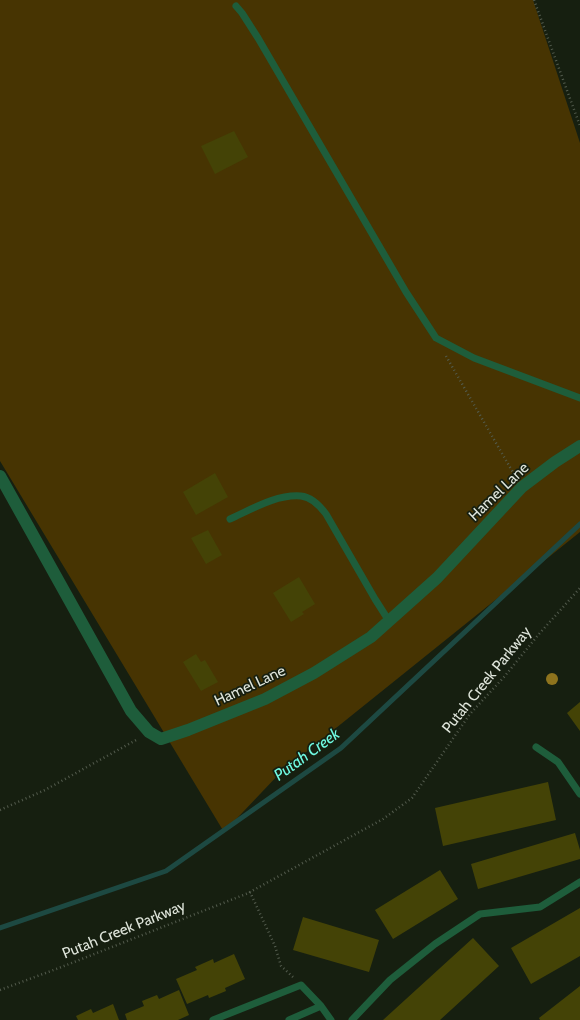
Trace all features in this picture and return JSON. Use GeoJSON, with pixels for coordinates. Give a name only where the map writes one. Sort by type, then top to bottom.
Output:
{"type":"FeatureCollection","features":[{"type":"Feature","properties":{"kind":"street","name":"Hamel Lane"},"geometry":{"type":"LineString","coordinates":[[149,732],[161,739],[265,700],[314,673],[371,637],[437,578],[522,487],[555,462],[580,446]]}},
{"type":"Feature","properties":{"kind":"street"},"geometry":{"type":"LineString","coordinates":[[0,476],[131,711],[149,732]]}},
{"type":"Feature","properties":{"kind":"lane"},"geometry":{"type":"LineString","coordinates":[[236,6],[258,38],[406,292],[436,338],[474,358],[580,398]]}},
{"type":"Feature","properties":{"kind":"lane"},"geometry":{"type":"LineString","coordinates":[[230,519],[274,499],[302,496],[313,500],[320,505],[326,514],[375,600],[389,621]]}},
{"type":"Feature","properties":{"kind":"lane"},"geometry":{"type":"LineString","coordinates":[[536,747],[558,762],[580,794]]}},
{"type":"Feature","properties":{"kind":"lane"},"geometry":{"type":"LineString","coordinates":[[352,1020],[390,980],[435,944],[480,914],[540,907],[580,882]]}},
{"type":"Feature","properties":{"kind":"lane"},"geometry":{"type":"LineString","coordinates":[[213,1020],[301,985],[321,1006],[331,1020]]}},
{"type":"Feature","properties":{"kind":"lane"},"geometry":{"type":"LineString","coordinates":[[289,1020],[321,1006]]}},
{"type":"Feature","properties":{"kind":"path"},"geometry":{"type":"LineString","coordinates":[[534,0],[580,126]]}},
{"type":"Feature","properties":{"kind":"path"},"geometry":{"type":"LineString","coordinates":[[436,338],[461,384],[522,487]]}},
{"type":"Feature","properties":{"kind":"path","name":"Putah Creek Parkway"},"geometry":{"type":"LineString","coordinates":[[301,985],[281,966],[274,946],[250,892],[382,819],[412,798],[470,714],[504,677],[539,634],[580,588]]}},
{"type":"Feature","properties":{"kind":"path"},"geometry":{"type":"LineString","coordinates":[[0,810],[45,790],[149,732]]}},
{"type":"Feature","properties":{"kind":"path","name":"Putah Creek Parkway"},"geometry":{"type":"LineString","coordinates":[[0,990],[60,968],[255,890]]}},
{"type":"Feature","properties":{"kind":"shaded area"},"geometry":{"type":"Polygon","coordinates":[[[0,0],[533,0],[580,143],[580,532],[280,773],[224,832],[0,461],[0,0]]]}},
{"type":"Feature","properties":{"kind":"building"},"geometry":{"type":"Polygon","coordinates":[[[234,131],[248,157],[215,174],[201,146],[234,131]]]}},
{"type":"Feature","properties":{"kind":"building"},"geometry":{"type":"Polygon","coordinates":[[[215,473],[228,497],[196,515],[183,492],[215,473]]]}},
{"type":"Feature","properties":{"kind":"building"},"geometry":{"type":"Polygon","coordinates":[[[208,530],[222,555],[206,564],[191,538],[208,530]]]}},
{"type":"Feature","properties":{"kind":"building"},"geometry":{"type":"Polygon","coordinates":[[[299,577],[315,604],[302,612],[304,614],[291,622],[273,593],[299,577]]]}},
{"type":"Feature","properties":{"kind":"building"},"geometry":{"type":"Polygon","coordinates":[[[196,654],[201,662],[205,660],[218,682],[201,691],[183,662],[196,654]]]}},
{"type":"Feature","properties":{"kind":"building"},"geometry":{"type":"Polygon","coordinates":[[[580,702],[580,731],[567,713],[580,702]]]}},
{"type":"Feature","properties":{"kind":"building"},"geometry":{"type":"Polygon","coordinates":[[[548,782],[556,820],[443,846],[435,808],[548,782]]]}},
{"type":"Feature","properties":{"kind":"building"},"geometry":{"type":"Polygon","coordinates":[[[575,833],[580,850],[580,859],[478,889],[471,864],[575,833]]]}},
{"type":"Feature","properties":{"kind":"building"},"geometry":{"type":"Polygon","coordinates":[[[440,870],[458,899],[393,939],[375,910],[440,870]]]}},
{"type":"Feature","properties":{"kind":"building"},"geometry":{"type":"Polygon","coordinates":[[[580,908],[580,956],[531,984],[511,948],[580,908]]]}},
{"type":"Feature","properties":{"kind":"building"},"geometry":{"type":"Polygon","coordinates":[[[303,917],[379,940],[369,972],[293,950],[303,917]]]}},
{"type":"Feature","properties":{"kind":"building"},"geometry":{"type":"Polygon","coordinates":[[[473,938],[499,966],[440,1020],[383,1020],[473,938]]]}},
{"type":"Feature","properties":{"kind":"building"},"geometry":{"type":"Polygon","coordinates":[[[234,954],[245,979],[225,988],[226,991],[209,998],[208,995],[187,1004],[176,979],[197,970],[195,967],[213,959],[214,963],[234,954]]]}},
{"type":"Feature","properties":{"kind":"building"},"geometry":{"type":"Polygon","coordinates":[[[580,986],[580,1020],[540,1020],[539,1018],[580,986]]]}},
{"type":"Feature","properties":{"kind":"building"},"geometry":{"type":"Polygon","coordinates":[[[179,990],[189,1015],[178,1020],[127,1020],[125,1014],[144,1006],[142,1001],[157,995],[159,999],[179,990]]]}},
{"type":"Feature","properties":{"kind":"building"},"geometry":{"type":"Polygon","coordinates":[[[113,1004],[119,1020],[78,1020],[76,1016],[91,1009],[93,1013],[113,1004]]]}},
{"type":"Feature","properties":{"kind":"waterway","name":"Putah Creek"},"geometry":{"type":"LineString","coordinates":[[0,928],[166,871],[341,748],[580,524]]}}]}
